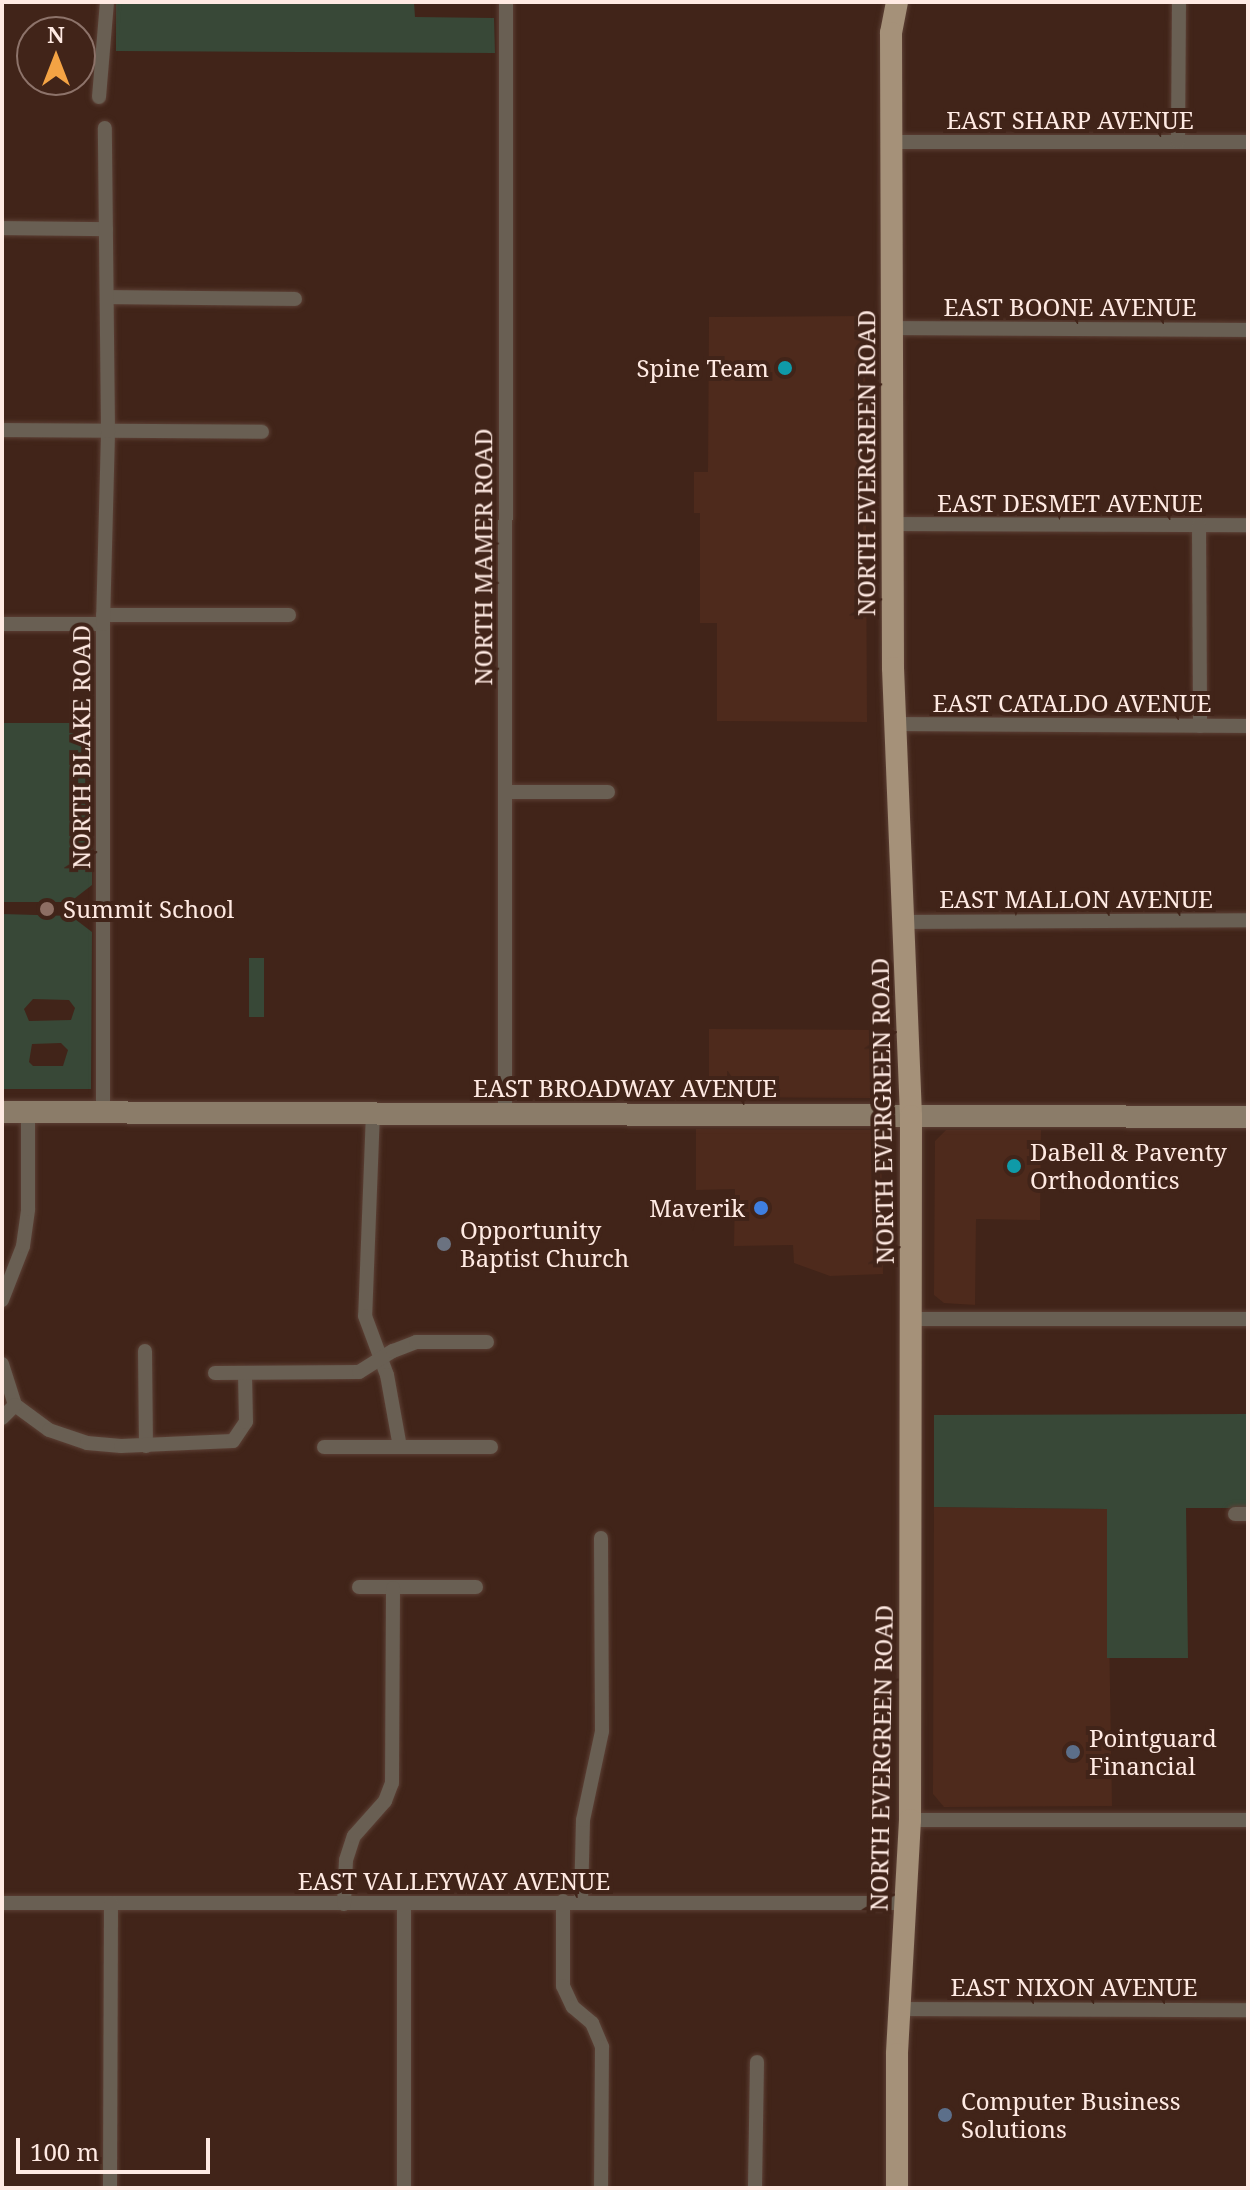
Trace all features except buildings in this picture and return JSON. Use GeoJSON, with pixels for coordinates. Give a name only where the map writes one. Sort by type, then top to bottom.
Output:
{"type":"FeatureCollection","features":[{"type":"Feature","properties":{"kind":"main road","name":"NORTH EVERGREEN ROAD"},"geometry":{"type":"LineString","coordinates":[[883,2],[891,33]]}},
{"type":"Feature","properties":{"kind":"main road","name":"NORTH EVERGREEN ROAD"},"geometry":{"type":"LineString","coordinates":[[897,2],[891,33],[891,524],[895,724],[911,1116],[910,1820],[899,2009],[897,2188]]}},
{"type":"Feature","properties":{"kind":"main road","name":"EAST BROADWAY AVENUE"},"geometry":{"type":"LineString","coordinates":[[2,1112],[1248,1117]]}},
{"type":"Feature","properties":{"kind":"street"},"geometry":{"type":"LineString","coordinates":[[99,97],[107,2]]}},
{"type":"Feature","properties":{"kind":"street","name":"NORTH MAMER ROAD"},"geometry":{"type":"LineString","coordinates":[[505,1113],[506,2]]}},
{"type":"Feature","properties":{"kind":"street"},"geometry":{"type":"LineString","coordinates":[[1178,142],[1179,2]]}},
{"type":"Feature","properties":{"kind":"street","name":"NORTH BLAKE ROAD"},"geometry":{"type":"LineString","coordinates":[[103,1111],[103,620],[108,431],[105,128]]}},
{"type":"Feature","properties":{"kind":"street","name":"EAST SHARP AVENUE"},"geometry":{"type":"LineString","coordinates":[[891,142],[1248,142]]}},
{"type":"Feature","properties":{"kind":"street"},"geometry":{"type":"LineString","coordinates":[[2,228],[106,229]]}},
{"type":"Feature","properties":{"kind":"street"},"geometry":{"type":"LineString","coordinates":[[107,297],[295,299]]}},
{"type":"Feature","properties":{"kind":"street","name":"EAST BOONE AVENUE"},"geometry":{"type":"LineString","coordinates":[[891,328],[1248,330]]}},
{"type":"Feature","properties":{"kind":"street"},"geometry":{"type":"LineString","coordinates":[[2,430],[262,432]]}},
{"type":"Feature","properties":{"kind":"street","name":"EAST DESMET AVENUE"},"geometry":{"type":"LineString","coordinates":[[891,524],[1248,525]]}},
{"type":"Feature","properties":{"kind":"street"},"geometry":{"type":"LineString","coordinates":[[1199,525],[1200,726]]}},
{"type":"Feature","properties":{"kind":"street"},"geometry":{"type":"LineString","coordinates":[[2,624],[289,615]]}},
{"type":"Feature","properties":{"kind":"street","name":"EAST CATALDO AVENUE"},"geometry":{"type":"LineString","coordinates":[[895,724],[1248,726]]}},
{"type":"Feature","properties":{"kind":"street"},"geometry":{"type":"LineString","coordinates":[[505,792],[608,792]]}},
{"type":"Feature","properties":{"kind":"street","name":"EAST MALLON AVENUE"},"geometry":{"type":"LineString","coordinates":[[905,922],[1248,920]]}},
{"type":"Feature","properties":{"kind":"street"},"geometry":{"type":"LineString","coordinates":[[2,1300],[23,1246],[28,1209],[28,1112]]}},
{"type":"Feature","properties":{"kind":"street"},"geometry":{"type":"LineString","coordinates":[[373,1112],[365,1316],[382,1358],[400,1447]]}},
{"type":"Feature","properties":{"kind":"street"},"geometry":{"type":"LineString","coordinates":[[910,1319],[1248,1319]]}},
{"type":"Feature","properties":{"kind":"street"},"geometry":{"type":"LineString","coordinates":[[215,1373],[359,1372],[416,1342],[487,1342]]}},
{"type":"Feature","properties":{"kind":"street"},"geometry":{"type":"LineString","coordinates":[[145,1351],[146,1446]]}},
{"type":"Feature","properties":{"kind":"street"},"geometry":{"type":"LineString","coordinates":[[2,1364],[15,1405],[49,1430],[87,1443],[146,1446],[228,1443],[239,1437],[246,1422],[245,1373]]}},
{"type":"Feature","properties":{"kind":"street"},"geometry":{"type":"LineString","coordinates":[[2,1418],[15,1405]]}},
{"type":"Feature","properties":{"kind":"street"},"geometry":{"type":"LineString","coordinates":[[324,1447],[491,1447]]}},
{"type":"Feature","properties":{"kind":"street"},"geometry":{"type":"LineString","coordinates":[[581,1902],[583,1820],[602,1731],[601,1538]]}},
{"type":"Feature","properties":{"kind":"street"},"geometry":{"type":"LineString","coordinates":[[359,1587],[476,1587]]}},
{"type":"Feature","properties":{"kind":"street"},"geometry":{"type":"LineString","coordinates":[[344,1904],[346,1860],[354,1836],[385,1801],[392,1783],[393,1588]]}},
{"type":"Feature","properties":{"kind":"street"},"geometry":{"type":"LineString","coordinates":[[910,1820],[1248,1820]]}},
{"type":"Feature","properties":{"kind":"street"},"geometry":{"type":"LineString","coordinates":[[563,1901],[563,1986],[573,2007],[592,2023],[602,2047],[601,2188]]}},
{"type":"Feature","properties":{"kind":"street","name":"EAST VALLEYWAY AVENUE"},"geometry":{"type":"LineString","coordinates":[[2,1903],[906,1903]]}},
{"type":"Feature","properties":{"kind":"street"},"geometry":{"type":"LineString","coordinates":[[110,2188],[111,1903]]}},
{"type":"Feature","properties":{"kind":"street"},"geometry":{"type":"LineString","coordinates":[[404,1905],[404,2188]]}},
{"type":"Feature","properties":{"kind":"street","name":"EAST NIXON AVENUE"},"geometry":{"type":"LineString","coordinates":[[899,2009],[1248,2010]]}},
{"type":"Feature","properties":{"kind":"street"},"geometry":{"type":"LineString","coordinates":[[755,2188],[757,2062]]}},
{"type":"Feature","properties":{"kind":"shaded area"},"geometry":{"type":"Polygon","coordinates":[[[865,316],[867,722],[717,721],[717,623],[700,623],[700,513],[694,513],[694,472],[708,472],[709,317],[865,316]]]}},
{"type":"Feature","properties":{"kind":"shaded area"},"geometry":{"type":"Polygon","coordinates":[[[709,1029],[882,1030],[883,1088],[874,1098],[709,1097],[709,1029]]]}},
{"type":"Feature","properties":{"kind":"shaded area"},"geometry":{"type":"Polygon","coordinates":[[[696,1129],[870,1130],[881,1135],[883,1274],[830,1276],[794,1263],[793,1245],[734,1246],[735,1189],[696,1190],[696,1129]]]}},
{"type":"Feature","properties":{"kind":"shaded area"},"geometry":{"type":"Polygon","coordinates":[[[946,1130],[1041,1130],[1040,1220],[976,1219],[975,1305],[944,1303],[934,1295],[935,1141],[946,1130]]]}},
{"type":"Feature","properties":{"kind":"shaded area"},"geometry":{"type":"Polygon","coordinates":[[[934,1507],[1107,1509],[1112,1806],[944,1807],[933,1794],[934,1507]]]}},
{"type":"Feature","properties":{"kind":"green space"},"geometry":{"type":"Polygon","coordinates":[[[116,2],[414,2],[415,17],[494,18],[495,53],[116,51],[116,2]]]}},
{"type":"Feature","properties":{"kind":"green space"},"geometry":{"type":"Polygon","coordinates":[[[2,723],[81,723],[93,731],[92,885],[70,902],[2,902],[2,723]]]}},
{"type":"Feature","properties":{"kind":"green space"},"geometry":{"type":"Polygon","coordinates":[[[2,914],[71,916],[92,932],[91,1089],[2,1089],[2,914]],[[33,999],[24,1009],[29,1021],[71,1020],[75,1008],[69,1000],[33,999]],[[61,1043],[32,1044],[29,1062],[33,1066],[63,1066],[68,1050],[61,1043]]]}},
{"type":"Feature","properties":{"kind":"green space"},"geometry":{"type":"Polygon","coordinates":[[[249,958],[264,958],[264,1017],[249,1017],[249,958]]]}},
{"type":"Feature","properties":{"kind":"green space"},"geometry":{"type":"Polygon","coordinates":[[[1248,1414],[1248,1508],[1186,1508],[1188,1658],[1107,1658],[1107,1509],[934,1507],[934,1415],[1248,1414]]]}},
{"type":"Feature","properties":{"kind":"place","name":"Spine Team"},"geometry":{"type":"Point","coordinates":[785,368]}},
{"type":"Feature","properties":{"kind":"place","name":"Summit School"},"geometry":{"type":"Point","coordinates":[47,909]}},
{"type":"Feature","properties":{"kind":"place","name":"DaBell & Paventy Orthodontics"},"geometry":{"type":"Point","coordinates":[1014,1166]}},
{"type":"Feature","properties":{"kind":"place","name":"Maverik"},"geometry":{"type":"Point","coordinates":[761,1208]}},
{"type":"Feature","properties":{"kind":"place","name":"Opportunity Baptist Church"},"geometry":{"type":"Point","coordinates":[444,1244]}},
{"type":"Feature","properties":{"kind":"place","name":"Pointguard Financial"},"geometry":{"type":"Point","coordinates":[1073,1752]}},
{"type":"Feature","properties":{"kind":"place","name":"Computer Business Solutions"},"geometry":{"type":"Point","coordinates":[945,2115]}}]}
